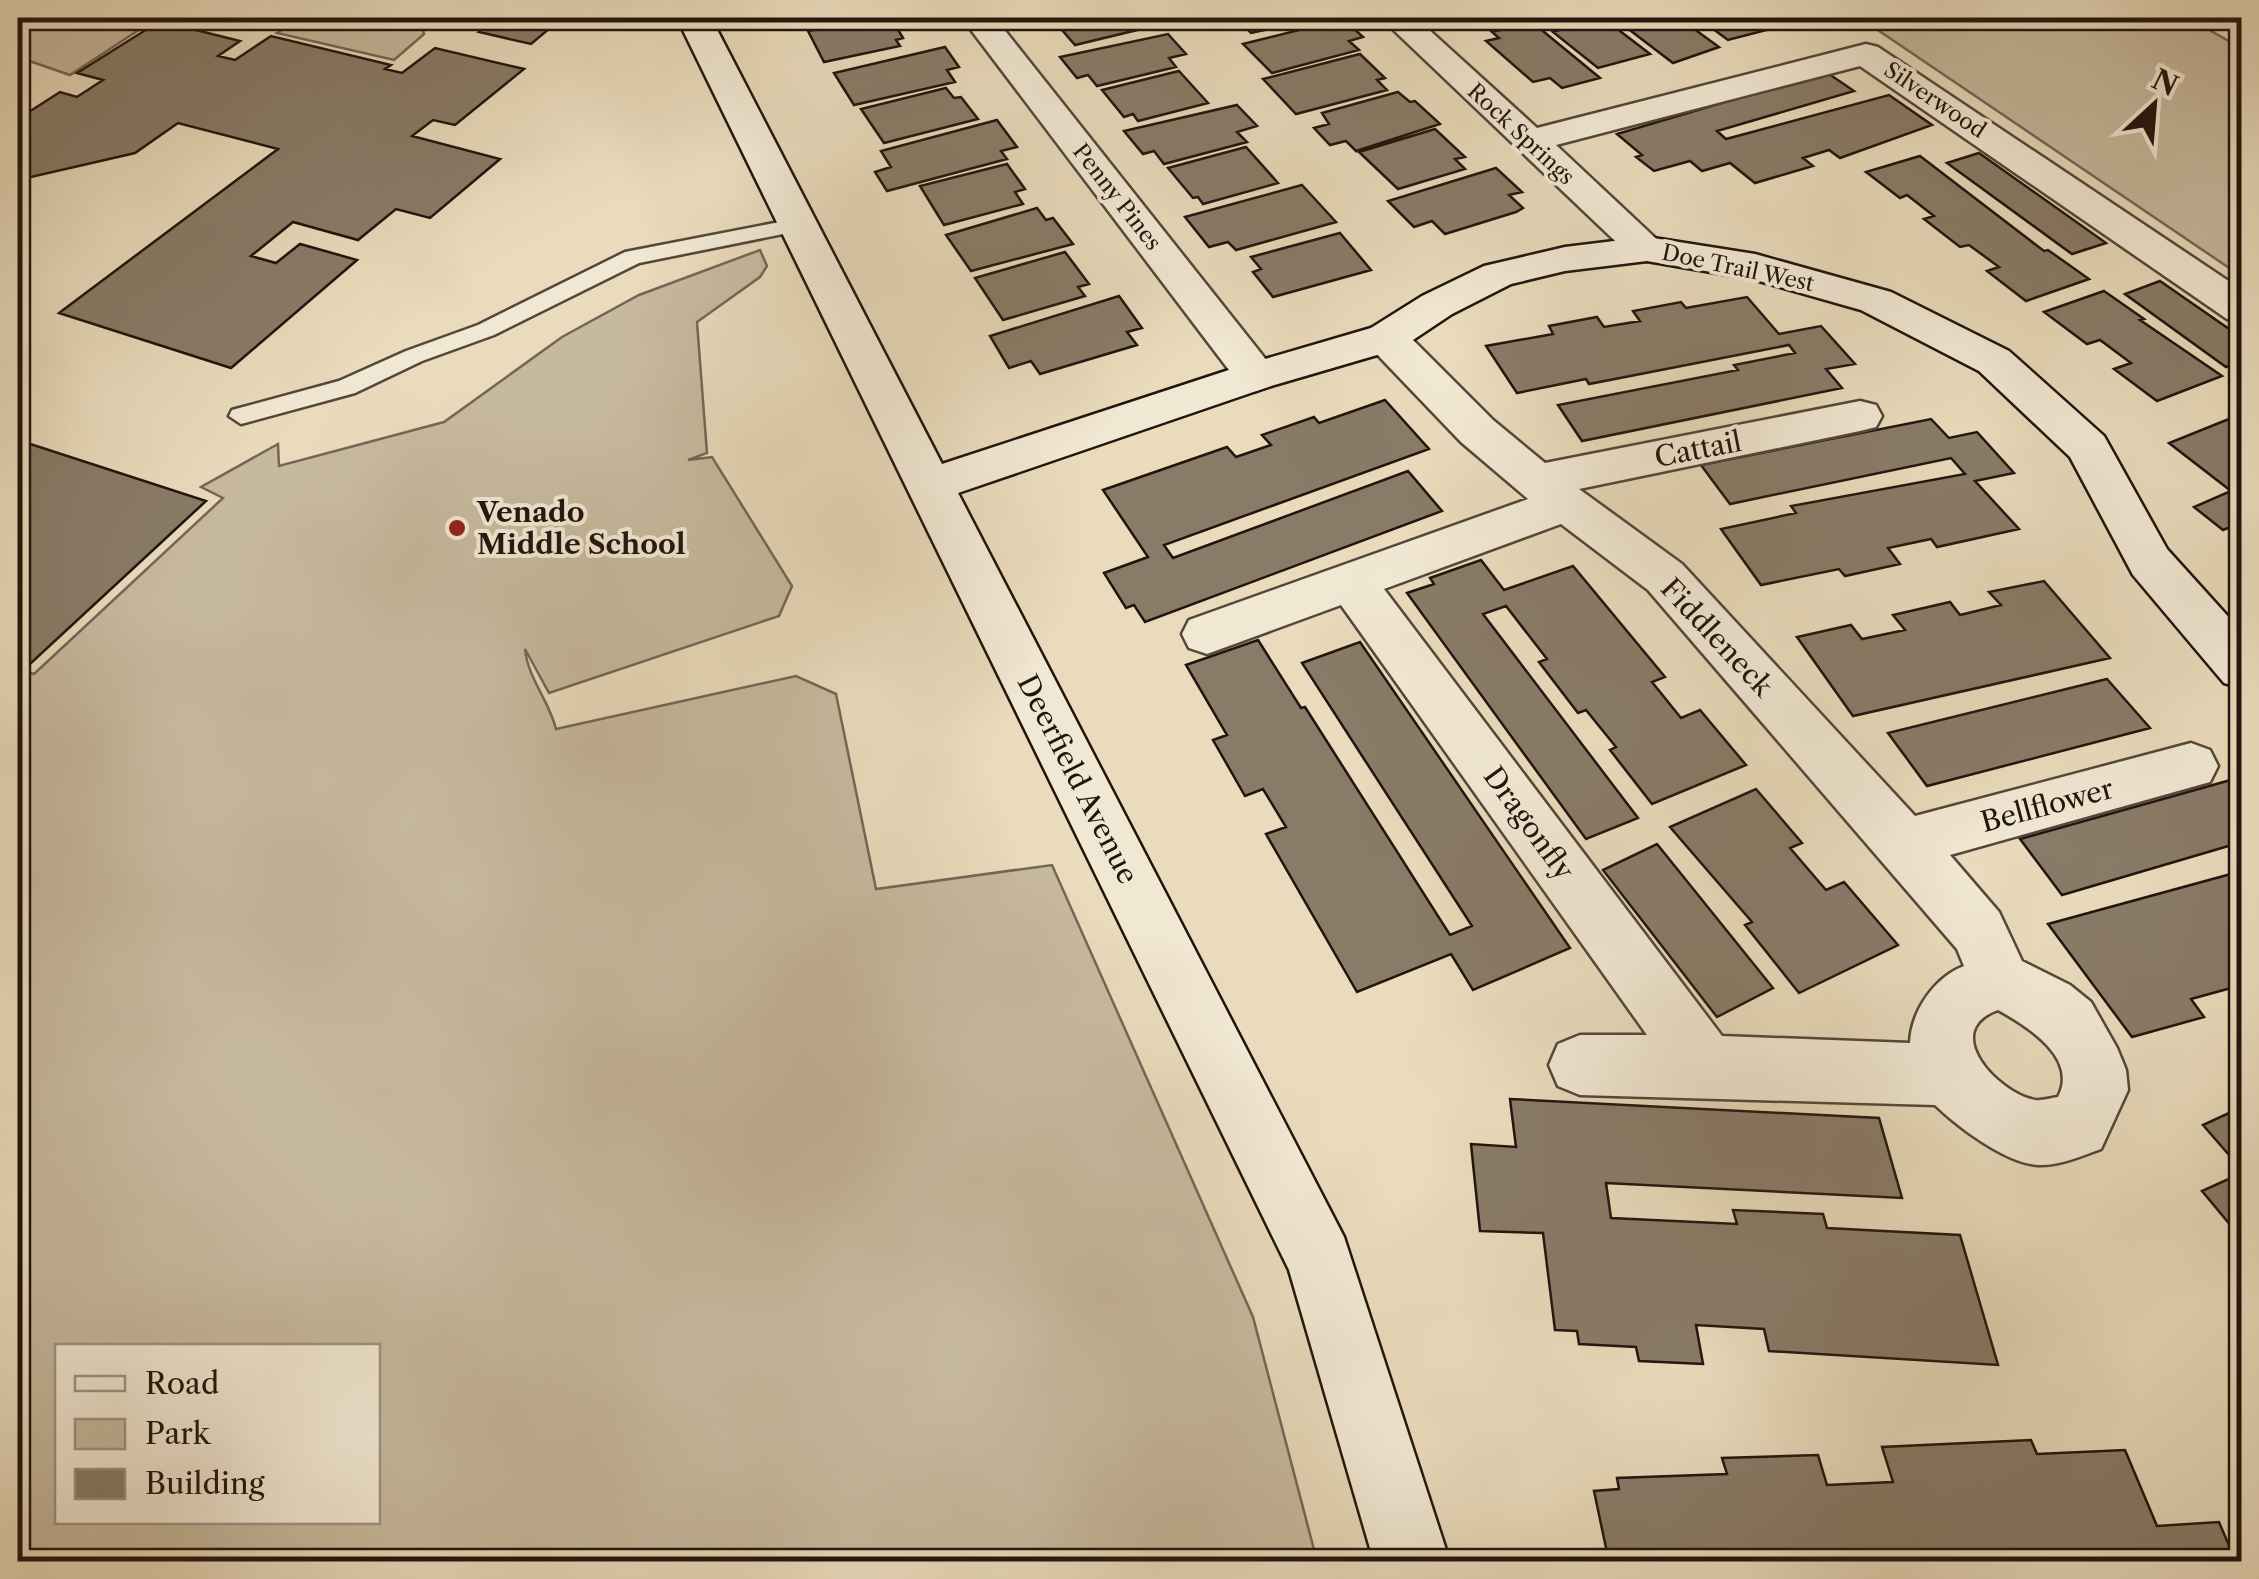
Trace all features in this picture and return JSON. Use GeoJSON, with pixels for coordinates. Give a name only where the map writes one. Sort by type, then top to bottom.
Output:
{"type":"FeatureCollection","features":[{"type":"Feature","properties":{"kind":"street","name":"Deerfield Avenue"},"geometry":{"type":"LineString","coordinates":[[694,18],[1320,1261],[1412,1562]]}},
{"type":"Feature","properties":{"kind":"street","name":"Penny Pines"},"geometry":{"type":"LineString","coordinates":[[978,18],[1256,376]]}},
{"type":"Feature","properties":{"kind":"street","name":"Rock Springs"},"geometry":{"type":"LineString","coordinates":[[1416,23],[1528,141],[1647,249]]}},
{"type":"Feature","properties":{"kind":"street","name":"Silverwood"},"geometry":{"type":"LineString","coordinates":[[1528,141],[1866,54],[2242,310]]}},
{"type":"Feature","properties":{"kind":"street","name":"Doe Trail West"},"geometry":{"type":"LineString","coordinates":[[930,486],[1256,376],[1386,338],[1437,305],[1498,276],[1566,259],[1647,249],[1755,268],[1876,301],[1994,362],[2088,447],[2150,562],[2235,653]]}},
{"type":"Feature","properties":{"kind":"street","name":"Fiddleneck"},"geometry":{"type":"LineString","coordinates":[[1386,338],[1477,430],[1551,493],[1664,577],[1978,931],[2002,981]]}},
{"type":"Feature","properties":{"kind":"street","name":"Cattail"},"geometry":{"type":"LineString","coordinates":[[1551,493],[1860,416]]}},
{"type":"Feature","properties":{"kind":"street"},"geometry":{"type":"LineString","coordinates":[[1207,634],[1351,581],[1551,493]]}},
{"type":"Feature","properties":{"kind":"street","name":"Dragonfly"},"geometry":{"type":"LineString","coordinates":[[1351,581],[1706,1066]]}},
{"type":"Feature","properties":{"kind":"street","name":"Bellflower"},"geometry":{"type":"LineString","coordinates":[[1904,844],[2191,766]]}},
{"type":"Feature","properties":{"kind":"street"},"geometry":{"type":"LineString","coordinates":[[2002,981],[2048,1005],[2069,1023],[2095,1070],[2096,1090],[2078,1126],[2037,1132],[1989,1113],[1949,1075],[1940,1038],[1952,1009],[1970,992],[2002,981]]}},
{"type":"Feature","properties":{"kind":"street"},"geometry":{"type":"LineString","coordinates":[[1580,1065],[1949,1075]]}},
{"type":"Feature","properties":{"kind":"lane"},"geometry":{"type":"LineString","coordinates":[[241,416],[348,387],[518,315],[633,257],[800,224]]}},
{"type":"Feature","properties":{"kind":"green space"},"geometry":{"type":"Polygon","coordinates":[[[18,18],[157,18],[70,75],[18,57],[18,18]]]}},
{"type":"Feature","properties":{"kind":"green space"},"geometry":{"type":"Polygon","coordinates":[[[300,18],[385,18],[422,26],[424,34],[394,60],[277,33],[300,18]]]}},
{"type":"Feature","properties":{"kind":"green space"},"geometry":{"type":"Polygon","coordinates":[[[1860,18],[2188,18],[2241,48],[2241,276],[1860,18]]]}},
{"type":"Feature","properties":{"kind":"green space","name":"Venado Middle School"},"geometry":{"type":"Polygon","coordinates":[[[760,250],[767,266],[760,277],[697,322],[707,453],[688,460],[712,457],[792,586],[779,616],[549,693],[525,649],[530,670],[556,729],[796,676],[836,694],[876,889],[1052,865],[1253,1317],[1317,1561],[18,1561],[18,669],[34,674],[223,498],[201,487],[278,444],[279,466],[444,422],[562,337],[639,295],[760,250]]]}},
{"type":"Feature","properties":{"kind":"building"},"geometry":{"type":"Polygon","coordinates":[[[498,18],[562,18],[531,44],[479,32],[498,18]]]}},
{"type":"Feature","properties":{"kind":"building"},"geometry":{"type":"Polygon","coordinates":[[[802,18],[859,18],[809,29],[802,18]]]}},
{"type":"Feature","properties":{"kind":"building"},"geometry":{"type":"Polygon","coordinates":[[[891,18],[903,38],[896,40],[900,46],[824,62],[808,31],[891,18]]]}},
{"type":"Feature","properties":{"kind":"building"},"geometry":{"type":"Polygon","coordinates":[[[1060,18],[1151,18],[1158,25],[1075,45],[1056,23],[1063,22],[1060,18]]]}},
{"type":"Feature","properties":{"kind":"building"},"geometry":{"type":"Polygon","coordinates":[[[1236,18],[1314,18],[1316,19],[1251,33],[1236,18]]]}},
{"type":"Feature","properties":{"kind":"building"},"geometry":{"type":"Polygon","coordinates":[[[1603,18],[1650,54],[1598,68],[1553,32],[1566,28],[1561,24],[1603,18]]]}},
{"type":"Feature","properties":{"kind":"building"},"geometry":{"type":"Polygon","coordinates":[[[1614,18],[1679,18],[1719,47],[1673,63],[1614,18]]]}},
{"type":"Feature","properties":{"kind":"building"},"geometry":{"type":"Polygon","coordinates":[[[1698,18],[1765,18],[1778,27],[1728,40],[1698,18]]]}},
{"type":"Feature","properties":{"kind":"building"},"geometry":{"type":"Polygon","coordinates":[[[1343,19],[1363,37],[1349,41],[1359,50],[1272,73],[1243,44],[1343,19]]]}},
{"type":"Feature","properties":{"kind":"building"},"geometry":{"type":"Polygon","coordinates":[[[160,21],[240,41],[218,56],[235,60],[271,36],[391,65],[385,69],[402,73],[435,48],[524,69],[455,125],[433,120],[412,136],[500,159],[430,218],[396,209],[358,240],[293,222],[251,256],[276,263],[300,244],[357,260],[231,368],[59,313],[278,149],[178,123],[135,153],[18,180],[18,119],[60,92],[77,97],[103,80],[77,73],[160,21]]]}},
{"type":"Feature","properties":{"kind":"building"},"geometry":{"type":"Polygon","coordinates":[[[1532,22],[1600,78],[1562,88],[1550,78],[1533,82],[1486,41],[1499,38],[1492,32],[1532,22]]]}},
{"type":"Feature","properties":{"kind":"building"},"geometry":{"type":"Polygon","coordinates":[[[1168,34],[1186,54],[1169,58],[1176,67],[1097,86],[1088,75],[1077,78],[1060,57],[1168,34]]]}},
{"type":"Feature","properties":{"kind":"building"},"geometry":{"type":"Polygon","coordinates":[[[945,47],[959,67],[947,70],[955,82],[854,105],[834,73],[945,47]]]}},
{"type":"Feature","properties":{"kind":"building"},"geometry":{"type":"Polygon","coordinates":[[[1360,54],[1385,78],[1377,80],[1387,90],[1296,114],[1263,79],[1360,54]]]}},
{"type":"Feature","properties":{"kind":"building"},"geometry":{"type":"Polygon","coordinates":[[[1179,71],[1208,103],[1138,121],[1133,114],[1124,117],[1102,90],[1179,71]]]}},
{"type":"Feature","properties":{"kind":"building"},"geometry":{"type":"Polygon","coordinates":[[[1826,72],[1854,91],[1717,131],[1726,139],[1889,95],[1932,125],[1840,158],[1829,150],[1803,158],[1813,166],[1755,183],[1730,163],[1702,171],[1690,161],[1654,171],[1617,134],[1826,72]]]}},
{"type":"Feature","properties":{"kind":"building"},"geometry":{"type":"Polygon","coordinates":[[[946,88],[954,98],[961,97],[978,119],[884,143],[861,109],[946,88]]]}},
{"type":"Feature","properties":{"kind":"building"},"geometry":{"type":"Polygon","coordinates":[[[1398,92],[1410,102],[1415,101],[1440,124],[1356,151],[1346,141],[1330,145],[1314,128],[1329,124],[1322,113],[1398,92]]]}},
{"type":"Feature","properties":{"kind":"building"},"geometry":{"type":"Polygon","coordinates":[[[1237,105],[1257,126],[1237,132],[1247,142],[1164,164],[1154,151],[1143,154],[1124,131],[1237,105]]]}},
{"type":"Feature","properties":{"kind":"building"},"geometry":{"type":"Polygon","coordinates":[[[997,120],[1017,147],[1001,151],[1007,159],[887,191],[875,172],[891,167],[881,151],[997,120]]]}},
{"type":"Feature","properties":{"kind":"building"},"geometry":{"type":"Polygon","coordinates":[[[1435,129],[1465,157],[1455,159],[1465,169],[1398,189],[1359,152],[1435,129]]]}},
{"type":"Feature","properties":{"kind":"building"},"geometry":{"type":"Polygon","coordinates":[[[1246,147],[1278,183],[1203,204],[1168,168],[1246,147]]]}},
{"type":"Feature","properties":{"kind":"building"},"geometry":{"type":"Polygon","coordinates":[[[1979,153],[2106,243],[2072,254],[1947,163],[1979,153]]]}},
{"type":"Feature","properties":{"kind":"building"},"geometry":{"type":"Polygon","coordinates":[[[1920,156],[2044,251],[2089,279],[2026,301],[1987,271],[1999,267],[1969,245],[1960,247],[1924,219],[1934,216],[1907,195],[1900,198],[1866,172],[1920,156]]]}},
{"type":"Feature","properties":{"kind":"building"},"geometry":{"type":"Polygon","coordinates":[[[1007,164],[1025,189],[1015,192],[1023,204],[944,225],[920,186],[1007,164]]]}},
{"type":"Feature","properties":{"kind":"building"},"geometry":{"type":"Polygon","coordinates":[[[1496,168],[1522,192],[1509,195],[1523,208],[1516,212],[1445,234],[1432,221],[1414,227],[1388,201],[1496,168]]]}},
{"type":"Feature","properties":{"kind":"building"},"geometry":{"type":"Polygon","coordinates":[[[1302,185],[1336,222],[1236,250],[1228,242],[1209,247],[1185,217],[1302,185]]]}},
{"type":"Feature","properties":{"kind":"building"},"geometry":{"type":"Polygon","coordinates":[[[1037,208],[1046,220],[1053,218],[1073,244],[971,271],[946,235],[1037,208]]]}},
{"type":"Feature","properties":{"kind":"building"},"geometry":{"type":"Polygon","coordinates":[[[1340,233],[1371,270],[1273,297],[1253,272],[1261,269],[1251,257],[1340,233]]]}},
{"type":"Feature","properties":{"kind":"building"},"geometry":{"type":"Polygon","coordinates":[[[1065,252],[1089,284],[1078,287],[1085,296],[1003,320],[975,278],[1065,252]]]}},
{"type":"Feature","properties":{"kind":"building"},"geometry":{"type":"Polygon","coordinates":[[[2160,281],[2242,338],[2242,361],[2226,367],[2125,294],[2160,281]]]}},
{"type":"Feature","properties":{"kind":"building"},"geometry":{"type":"Polygon","coordinates":[[[2104,291],[2222,376],[2157,401],[2114,369],[2131,363],[2100,340],[2087,344],[2044,312],[2104,291]]]}},
{"type":"Feature","properties":{"kind":"building"},"geometry":{"type":"Polygon","coordinates":[[[1119,296],[1142,328],[1127,332],[1137,345],[1040,374],[1031,361],[1009,368],[990,336],[1119,296]]]}},
{"type":"Feature","properties":{"kind":"building"},"geometry":{"type":"Polygon","coordinates":[[[1747,297],[1779,334],[1821,326],[1855,364],[1826,369],[1842,388],[1582,441],[1558,405],[1738,370],[1734,365],[1795,353],[1789,345],[1589,384],[1586,379],[1517,393],[1486,346],[1553,334],[1549,326],[1597,317],[1604,327],[1640,321],[1633,311],[1681,302],[1686,308],[1747,297]]]}},
{"type":"Feature","properties":{"kind":"building"},"geometry":{"type":"Polygon","coordinates":[[[1385,400],[1429,449],[1164,545],[1173,558],[1408,471],[1442,511],[1145,622],[1134,605],[1126,608],[1104,573],[1148,557],[1103,490],[1227,447],[1236,457],[1271,445],[1262,435],[1314,417],[1319,423],[1385,400]]]}},
{"type":"Feature","properties":{"kind":"building"},"geometry":{"type":"Polygon","coordinates":[[[1931,419],[1949,438],[1977,432],[2014,473],[1975,481],[2019,529],[1937,547],[1931,539],[1888,548],[1900,564],[1845,576],[1839,569],[1761,585],[1721,529],[1796,513],[1791,506],[1965,474],[1951,458],[1730,504],[1701,465],[1931,419]]]}},
{"type":"Feature","properties":{"kind":"building"},"geometry":{"type":"Polygon","coordinates":[[[2229,419],[2242,428],[2242,533],[2233,526],[2223,530],[2194,507],[2231,491],[2169,443],[2229,419]]]}},
{"type":"Feature","properties":{"kind":"building"},"geometry":{"type":"Polygon","coordinates":[[[18,440],[206,501],[31,663],[18,658],[18,440]]]}},
{"type":"Feature","properties":{"kind":"building"},"geometry":{"type":"Polygon","coordinates":[[[1481,560],[1504,590],[1573,566],[1665,677],[1652,682],[1681,718],[1700,710],[1746,765],[1652,804],[1610,750],[1616,747],[1586,710],[1578,713],[1539,662],[1547,659],[1506,606],[1483,614],[1638,818],[1586,839],[1407,593],[1434,584],[1430,578],[1481,560]]]}},
{"type":"Feature","properties":{"kind":"building"},"geometry":{"type":"Polygon","coordinates":[[[2044,581],[2110,658],[1853,716],[1797,637],[1851,625],[1862,639],[1905,630],[1893,615],[1950,602],[1960,615],[2001,605],[1989,592],[2044,581]]]}},
{"type":"Feature","properties":{"kind":"building"},"geometry":{"type":"Polygon","coordinates":[[[1258,640],[1450,935],[1472,926],[1302,663],[1360,642],[1570,948],[1473,990],[1451,954],[1357,992],[1266,834],[1286,827],[1263,789],[1245,796],[1213,740],[1227,735],[1186,665],[1258,640]]]}},
{"type":"Feature","properties":{"kind":"building"},"geometry":{"type":"Polygon","coordinates":[[[2107,679],[2150,728],[1927,786],[1888,733],[2107,679]]]}},
{"type":"Feature","properties":{"kind":"building"},"geometry":{"type":"Polygon","coordinates":[[[2238,778],[2242,782],[2242,842],[2062,895],[2020,839],[2238,778]]]}},
{"type":"Feature","properties":{"kind":"building"},"geometry":{"type":"Polygon","coordinates":[[[1756,789],[1802,843],[1790,848],[1826,890],[1844,882],[1898,945],[1799,993],[1745,925],[1752,922],[1670,827],[1756,789]]]}},
{"type":"Feature","properties":{"kind":"building"},"geometry":{"type":"Polygon","coordinates":[[[1657,844],[1773,988],[1717,1017],[1603,870],[1657,844]]]}},
{"type":"Feature","properties":{"kind":"building"},"geometry":{"type":"Polygon","coordinates":[[[2242,871],[2242,985],[2191,999],[2204,1017],[2132,1037],[2048,924],[2242,871]]]}},
{"type":"Feature","properties":{"kind":"building"},"geometry":{"type":"Polygon","coordinates":[[[1510,1099],[1879,1118],[1902,1198],[1606,1183],[1611,1218],[1737,1224],[1733,1210],[1823,1214],[1827,1228],[1960,1235],[1998,1365],[1769,1351],[1764,1329],[1696,1325],[1703,1364],[1639,1361],[1636,1347],[1579,1344],[1577,1331],[1555,1330],[1543,1233],[1480,1231],[1471,1144],[1516,1147],[1510,1099]]]}},
{"type":"Feature","properties":{"kind":"building"},"geometry":{"type":"Polygon","coordinates":[[[2242,1107],[2242,1170],[2203,1125],[2242,1107]]]}},
{"type":"Feature","properties":{"kind":"building"},"geometry":{"type":"Polygon","coordinates":[[[2242,1173],[2242,1239],[2202,1191],[2242,1173]]]}},
{"type":"Feature","properties":{"kind":"building"},"geometry":{"type":"Polygon","coordinates":[[[2031,1440],[2037,1454],[2125,1450],[2157,1526],[2219,1522],[2236,1562],[1609,1562],[1594,1491],[1619,1489],[1617,1478],[1727,1474],[1722,1458],[1818,1455],[1827,1485],[1893,1482],[1882,1447],[2031,1440]]]}},
{"type":"Feature","properties":{"kind":"place","name":"Venado Middle School"},"geometry":{"type":"Point","coordinates":[457,528]}}]}
